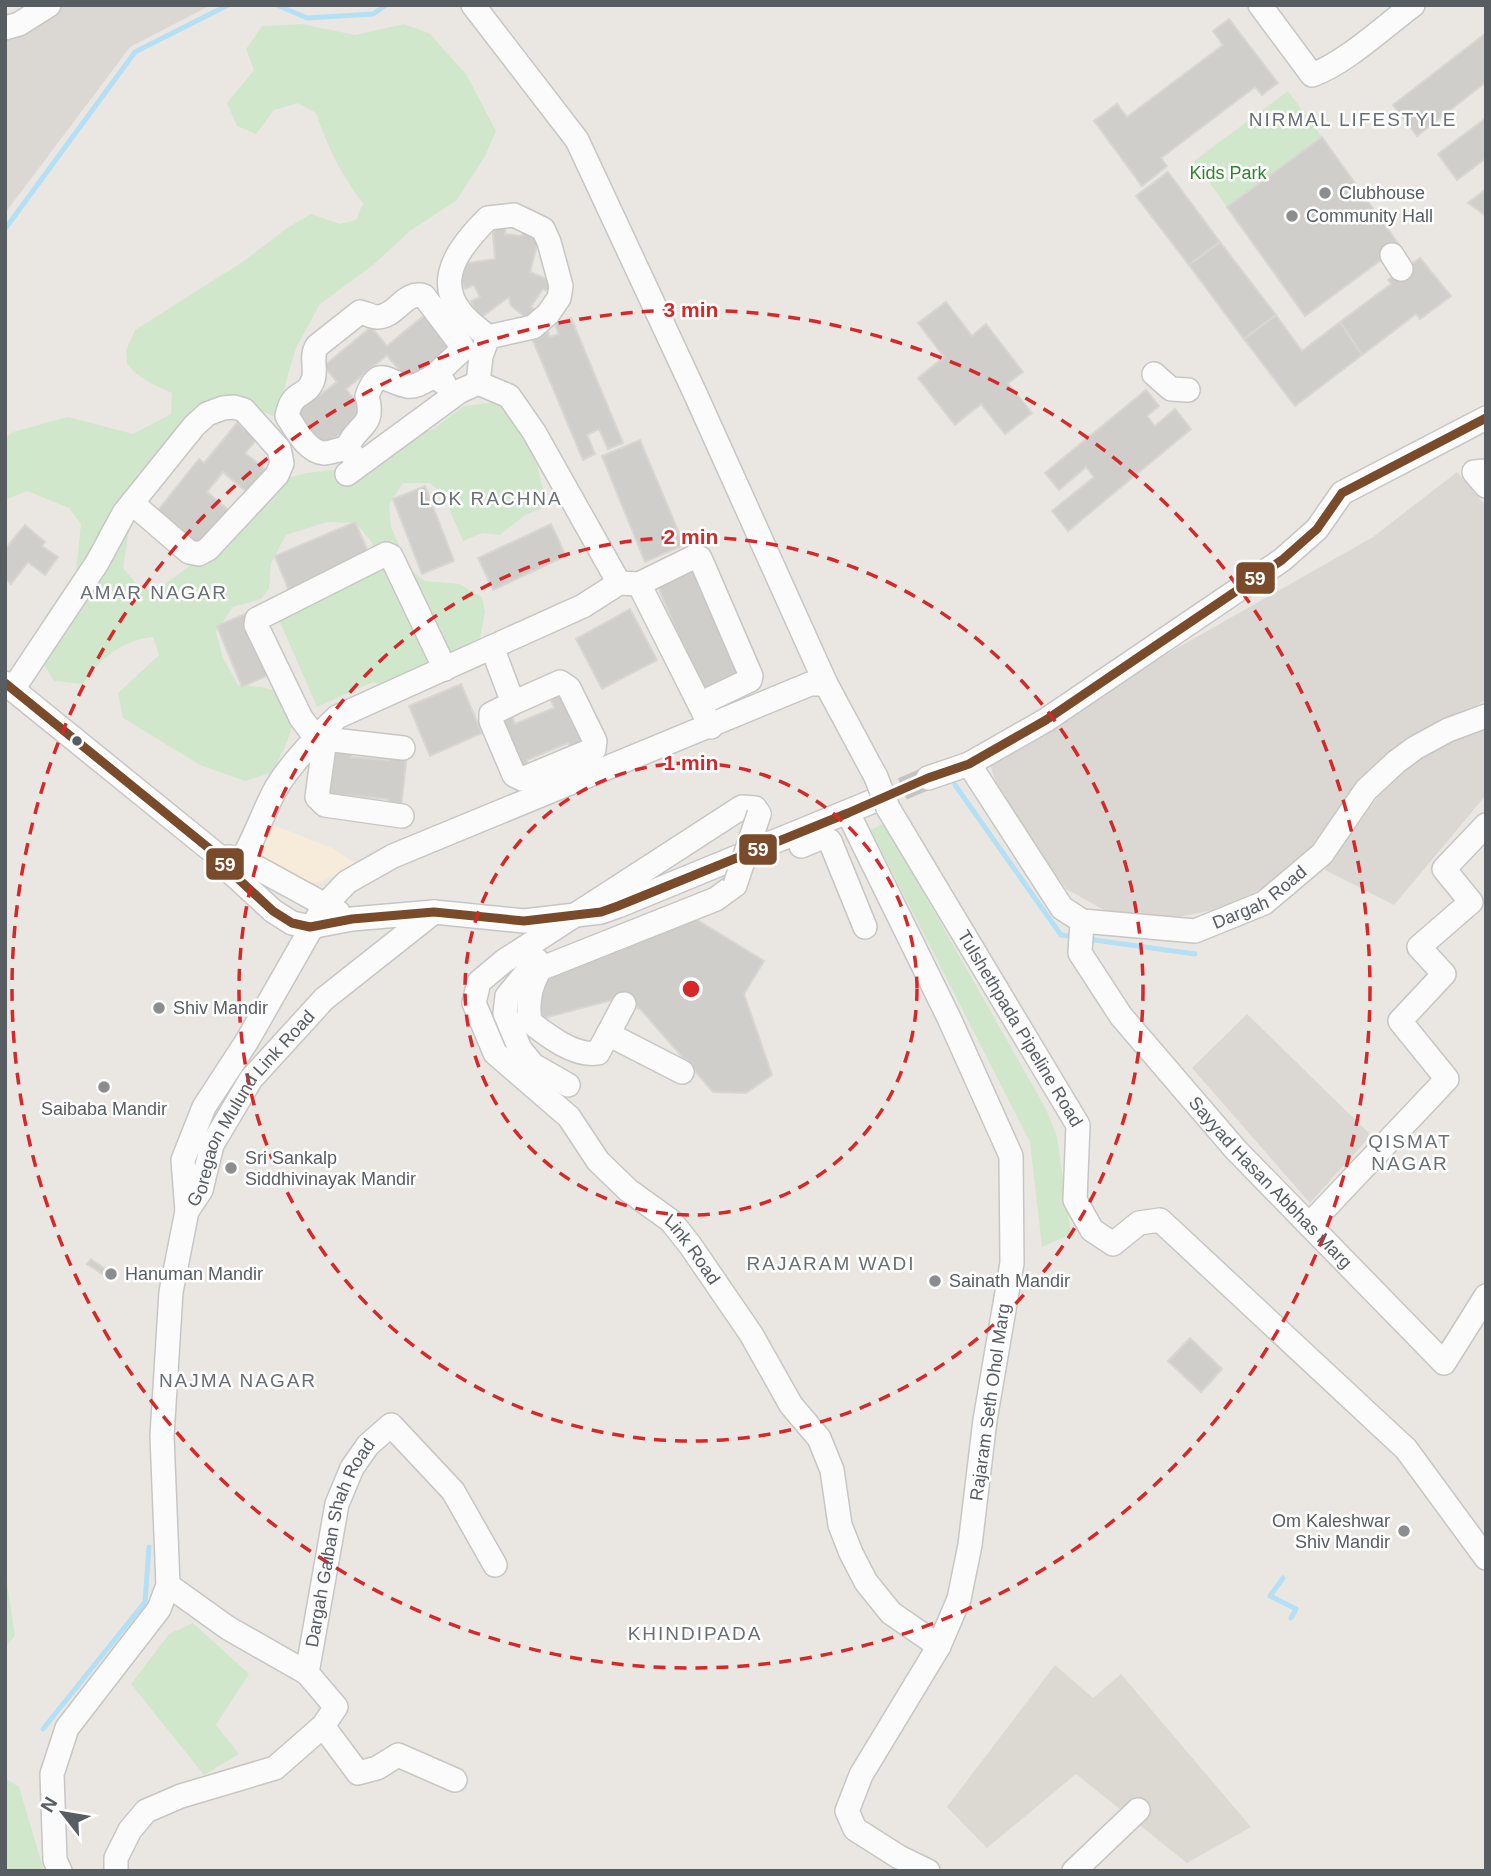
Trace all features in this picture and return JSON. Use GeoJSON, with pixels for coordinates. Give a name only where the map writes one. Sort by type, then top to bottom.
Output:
{"type":"FeatureCollection","features":[{"type":"Feature","properties":{"kind":"street"},"geometry":{"type":"LineString","coordinates":[[5,28],[49,5]]}},
{"type":"Feature","properties":{"kind":"street","name":"Tulshethpada Pipeline Road"},"geometry":{"type":"LineString","coordinates":[[473,5],[577,140],[826,684],[876,777],[880,805],[1078,1125],[1075,1200],[1091,1230],[1113,1244],[1139,1223],[1160,1220],[1406,1449],[1486,1558]]}},
{"type":"Feature","properties":{"kind":"street"},"geometry":{"type":"LineString","coordinates":[[1260,5],[1312,75],[1323,71],[1413,5]]}},
{"type":"Feature","properties":{"kind":"street"},"geometry":{"type":"LineString","coordinates":[[514,215],[543,229],[558,269],[561,286],[559,298],[548,314],[533,327],[488,337],[459,310],[448,286],[453,264],[465,241],[488,218],[514,215]]}},
{"type":"Feature","properties":{"kind":"street"},"geometry":{"type":"LineString","coordinates":[[412,295],[424,296],[462,346],[462,351],[434,376],[408,387],[392,379],[381,377],[376,380],[367,396],[371,413],[366,423],[350,440],[351,462],[310,446],[286,416],[294,397],[308,389],[312,382],[313,352],[360,312],[375,317],[384,315],[412,295]]}},
{"type":"Feature","properties":{"kind":"street"},"geometry":{"type":"LineString","coordinates":[[351,462],[469,387],[488,337]]}},
{"type":"Feature","properties":{"kind":"street"},"geometry":{"type":"LineString","coordinates":[[1154,374],[1171,389],[1188,390]]}},
{"type":"Feature","properties":{"kind":"street"},"geometry":{"type":"LineString","coordinates":[[434,376],[509,396],[629,583],[711,727]]}},
{"type":"Feature","properties":{"kind":"street"},"geometry":{"type":"LineString","coordinates":[[132,503],[189,552],[199,554],[208,549],[277,475],[282,463],[279,449],[244,410],[233,407],[215,410],[194,426],[132,503],[124,513],[76,595],[9,686],[216,854],[238,867],[291,885],[324,906],[352,919]]}},
{"type":"Feature","properties":{"kind":"street"},"geometry":{"type":"LineString","coordinates":[[928,778],[969,764],[1046,720],[1282,560],[1317,529],[1342,494],[1486,418]]}},
{"type":"Feature","properties":{"kind":"street"},"geometry":{"type":"LineString","coordinates":[[1486,471],[1474,472],[1486,486]]}},
{"type":"Feature","properties":{"kind":"street"},"geometry":{"type":"LineString","coordinates":[[403,748],[321,738],[301,718],[256,625],[257,620],[386,554],[391,556],[445,668]]}},
{"type":"Feature","properties":{"kind":"street"},"geometry":{"type":"LineString","coordinates":[[238,867],[275,789],[337,717],[629,583],[696,556],[700,558],[751,676],[750,680],[710,699]]}},
{"type":"Feature","properties":{"kind":"street"},"geometry":{"type":"LineString","coordinates":[[492,647],[513,702]]}},
{"type":"Feature","properties":{"kind":"street"},"geometry":{"type":"LineString","coordinates":[[560,682],[569,688],[595,741],[594,748],[522,779],[514,775],[491,721],[494,711],[513,702],[560,682]]}},
{"type":"Feature","properties":{"kind":"street"},"geometry":{"type":"LineString","coordinates":[[187,1211],[183,1160],[204,1107],[247,1041],[310,927],[324,906],[347,882],[393,856],[810,684],[826,684]]}},
{"type":"Feature","properties":{"kind":"street","name":"Dargah Road"},"geometry":{"type":"LineString","coordinates":[[1081,935],[1195,930],[1264,903],[1322,854],[1366,790],[1396,762],[1448,730],[1486,716]]}},
{"type":"Feature","properties":{"kind":"street"},"geometry":{"type":"LineString","coordinates":[[321,738],[317,797],[319,802],[402,816]]}},
{"type":"Feature","properties":{"kind":"street"},"geometry":{"type":"LineString","coordinates":[[969,764],[1081,935]]}},
{"type":"Feature","properties":{"kind":"street"},"geometry":{"type":"LineString","coordinates":[[238,867],[273,911],[292,923],[310,927],[352,919],[434,912],[524,921],[601,912],[848,813],[880,805]]}},
{"type":"Feature","properties":{"kind":"street"},"geometry":{"type":"LineString","coordinates":[[579,914],[742,807],[755,808],[759,814],[735,884],[716,899],[541,969],[533,982],[527,1005],[530,1022],[550,1038],[589,1055],[598,1053],[624,1003]]}},
{"type":"Feature","properties":{"kind":"street","name":"Rajaram Seth Ohol Marg"},"geometry":{"type":"LineString","coordinates":[[848,813],[949,1018],[1011,1156],[1012,1263],[985,1420],[970,1545],[959,1599],[939,1646],[861,1775],[848,1811],[855,1829],[899,1857],[928,1871]]}},
{"type":"Feature","properties":{"kind":"street"},"geometry":{"type":"LineString","coordinates":[[1310,1224],[1447,1079],[1400,1021],[1444,974],[1419,947],[1471,902],[1444,869],[1486,825]]}},
{"type":"Feature","properties":{"kind":"street"},"geometry":{"type":"LineString","coordinates":[[579,914],[590,936],[826,837],[865,927]]}},
{"type":"Feature","properties":{"kind":"street"},"geometry":{"type":"LineString","coordinates":[[836,855],[863,843]]}},
{"type":"Feature","properties":{"kind":"street","name":"Goregaon Mulund Link Road"},"geometry":{"type":"LineString","coordinates":[[60,1871],[55,1860],[52,1774],[67,1728],[159,1609],[169,1585],[162,1436],[171,1290],[187,1211],[201,1190],[212,1145],[251,1079],[324,999],[434,912]]}},
{"type":"Feature","properties":{"kind":"street","name":"Link Road"},"geometry":{"type":"LineString","coordinates":[[579,914],[505,961],[480,982],[474,1003],[495,1053],[569,1117],[598,1161],[628,1190],[671,1221],[690,1245],[751,1334],[791,1405],[818,1438],[832,1470],[841,1525],[850,1553],[866,1582],[891,1613],[939,1646]]}},
{"type":"Feature","properties":{"kind":"street","name":"Sayyad Hasan Abbhas Marg"},"geometry":{"type":"LineString","coordinates":[[1081,935],[1121,1016],[1236,1150],[1444,1363],[1486,1296]]}},
{"type":"Feature","properties":{"kind":"street"},"geometry":{"type":"LineString","coordinates":[[538,941],[543,947],[542,954],[507,996],[505,1013],[520,1049],[533,1065],[568,1085]]}},
{"type":"Feature","properties":{"kind":"street"},"geometry":{"type":"LineString","coordinates":[[608,1034],[682,1072]]}},
{"type":"Feature","properties":{"kind":"street","name":"Dargah Gaiban Shah Road"},"geometry":{"type":"LineString","coordinates":[[307,1673],[337,1504],[352,1468],[368,1445],[391,1425],[453,1491],[495,1565]]}},
{"type":"Feature","properties":{"kind":"street"},"geometry":{"type":"LineString","coordinates":[[116,1871],[116,1857],[130,1830],[146,1811],[181,1796],[275,1769],[323,1726],[336,1707],[307,1673],[228,1628],[169,1585]]}},
{"type":"Feature","properties":{"kind":"street"},"geometry":{"type":"LineString","coordinates":[[323,1726],[358,1773],[377,1768],[398,1755],[455,1780]]}},
{"type":"Feature","properties":{"kind":"street"},"geometry":{"type":"LineString","coordinates":[[1074,1871],[1138,1810]]}},
{"type":"Feature","properties":{"kind":"shaded area"},"geometry":{"type":"Polygon","coordinates":[[[62,5],[211,5],[130,47],[5,213],[5,40],[62,5]]]}},
{"type":"Feature","properties":{"kind":"shaded area"},"geometry":{"type":"Polygon","coordinates":[[[1457,472],[1486,506],[1486,700],[1401,746],[1312,850],[1268,886],[1218,909],[1179,917],[1110,913],[1066,889],[1001,797],[987,756],[1373,537],[1457,472]]]}},
{"type":"Feature","properties":{"kind":"shaded area"},"geometry":{"type":"Polygon","coordinates":[[[1486,726],[1486,795],[1394,905],[1325,870],[1382,791],[1419,758],[1486,726]]]}},
{"type":"Feature","properties":{"kind":"shaded area"},"geometry":{"type":"Polygon","coordinates":[[[276,826],[334,849],[358,865],[309,884],[253,856],[276,826]]]}},
{"type":"Feature","properties":{"kind":"shaded area"},"geometry":{"type":"Polygon","coordinates":[[[1247,1014],[1371,1135],[1310,1203],[1192,1068],[1247,1014]]]}},
{"type":"Feature","properties":{"kind":"shaded area"},"geometry":{"type":"Polygon","coordinates":[[[1055,1665],[1093,1698],[1121,1674],[1251,1827],[1187,1863],[1076,1774],[987,1848],[947,1807],[1055,1665]]]}},
{"type":"Feature","properties":{"kind":"green space"},"geometry":{"type":"Polygon","coordinates":[[[302,24],[355,35],[404,24],[429,33],[466,74],[496,131],[485,156],[457,200],[410,231],[373,265],[320,304],[296,348],[284,389],[288,406],[281,420],[243,402],[174,438],[138,474],[123,568],[135,582],[154,592],[222,542],[278,480],[346,468],[420,431],[432,430],[464,406],[496,402],[510,418],[520,422],[533,449],[542,486],[550,505],[525,515],[500,535],[482,533],[463,541],[444,497],[430,483],[403,483],[389,504],[391,527],[410,570],[425,581],[459,584],[482,597],[485,612],[480,638],[452,656],[386,687],[373,682],[317,707],[277,615],[374,572],[373,544],[356,523],[327,522],[286,535],[271,563],[269,589],[261,599],[233,607],[216,632],[223,658],[238,685],[272,690],[291,705],[292,727],[273,772],[245,781],[200,765],[123,718],[118,693],[159,655],[153,637],[131,642],[112,652],[83,684],[54,681],[40,658],[44,618],[76,571],[81,524],[69,508],[27,491],[5,500],[5,438],[13,432],[68,417],[133,434],[171,414],[172,393],[150,383],[134,372],[127,363],[126,350],[135,330],[244,261],[287,228],[311,214],[340,224],[356,220],[363,203],[335,160],[316,113],[298,103],[274,110],[256,134],[237,126],[227,103],[254,70],[246,49],[262,26],[302,24]]]}},
{"type":"Feature","properties":{"kind":"green space","name":"Kids Park"},"geometry":{"type":"Polygon","coordinates":[[[1288,91],[1322,137],[1311,145],[1339,240],[1284,165],[1227,207],[1194,161],[1288,91]]]}},
{"type":"Feature","properties":{"kind":"green space"},"geometry":{"type":"Polygon","coordinates":[[[884,823],[1046,1109],[1057,1137],[1071,1234],[1042,1247],[1030,1142],[871,830],[884,823]]]}},
{"type":"Feature","properties":{"kind":"green space"},"geometry":{"type":"Polygon","coordinates":[[[5,1569],[15,1636],[5,1648],[5,1569]]]}},
{"type":"Feature","properties":{"kind":"green space"},"geometry":{"type":"Polygon","coordinates":[[[193,1623],[249,1674],[216,1725],[239,1754],[204,1775],[131,1684],[169,1634],[193,1623]]]}},
{"type":"Feature","properties":{"kind":"green space"},"geometry":{"type":"Polygon","coordinates":[[[5,1778],[19,1787],[44,1871],[5,1871],[5,1778]]]}},
{"type":"Feature","properties":{"kind":"building"},"geometry":{"type":"Polygon","coordinates":[[[1229,19],[1278,83],[1262,95],[1255,87],[1161,158],[1167,166],[1142,186],[1094,121],[1117,104],[1127,117],[1223,45],[1213,31],[1229,19]]]}},
{"type":"Feature","properties":{"kind":"building"},"geometry":{"type":"Polygon","coordinates":[[[1486,33],[1486,82],[1417,136],[1393,105],[1486,33]]]}},
{"type":"Feature","properties":{"kind":"building"},"geometry":{"type":"Polygon","coordinates":[[[1486,118],[1486,158],[1457,180],[1438,154],[1486,118]]]}},
{"type":"Feature","properties":{"kind":"building"},"geometry":{"type":"Polygon","coordinates":[[[1322,137],[1400,246],[1305,316],[1227,207],[1322,137]]]}},
{"type":"Feature","properties":{"kind":"building"},"geometry":{"type":"Polygon","coordinates":[[[1168,172],[1220,242],[1189,265],[1136,196],[1168,172]]]}},
{"type":"Feature","properties":{"kind":"building"},"geometry":{"type":"Polygon","coordinates":[[[1486,189],[1486,216],[1468,203],[1486,189]]]}},
{"type":"Feature","properties":{"kind":"building"},"geometry":{"type":"Polygon","coordinates":[[[492,223],[506,225],[505,234],[522,236],[523,227],[541,230],[530,272],[558,284],[551,294],[543,289],[531,307],[539,312],[533,323],[511,306],[509,297],[479,319],[471,301],[480,297],[474,285],[465,289],[454,265],[495,259],[492,223]]]}},
{"type":"Feature","properties":{"kind":"building"},"geometry":{"type":"Polygon","coordinates":[[[1220,242],[1276,315],[1244,339],[1189,265],[1220,242]]]}},
{"type":"Feature","properties":{"kind":"building"},"geometry":{"type":"Polygon","coordinates":[[[1420,258],[1451,296],[1420,319],[1416,314],[1362,355],[1340,322],[1391,284],[1388,280],[1420,258]]]}},
{"type":"Feature","properties":{"kind":"building"},"geometry":{"type":"Polygon","coordinates":[[[946,302],[972,336],[986,324],[1023,372],[1008,383],[1032,413],[1005,434],[981,404],[955,425],[918,378],[944,357],[918,323],[946,302]]]}},
{"type":"Feature","properties":{"kind":"building"},"geometry":{"type":"Polygon","coordinates":[[[432,309],[458,343],[409,382],[387,355],[346,389],[366,415],[319,450],[294,415],[337,382],[324,366],[371,327],[387,346],[432,309]]]}},
{"type":"Feature","properties":{"kind":"building"},"geometry":{"type":"Polygon","coordinates":[[[1276,315],[1302,351],[1340,322],[1362,355],[1295,406],[1244,339],[1276,315]]]}},
{"type":"Feature","properties":{"kind":"building"},"geometry":{"type":"Polygon","coordinates":[[[571,318],[623,443],[608,449],[599,429],[587,435],[595,454],[583,460],[531,336],[547,329],[550,337],[559,334],[555,324],[571,318]]]}},
{"type":"Feature","properties":{"kind":"building"},"geometry":{"type":"Polygon","coordinates":[[[1146,390],[1159,406],[1147,416],[1155,426],[1175,409],[1191,429],[1068,531],[1052,511],[1094,477],[1086,467],[1059,490],[1045,473],[1146,390]]]}},
{"type":"Feature","properties":{"kind":"building"},"geometry":{"type":"Polygon","coordinates":[[[237,423],[257,439],[245,453],[269,472],[250,495],[223,472],[207,492],[232,513],[201,550],[155,514],[199,459],[204,463],[237,423]]]}},
{"type":"Feature","properties":{"kind":"building"},"geometry":{"type":"Polygon","coordinates":[[[640,440],[684,545],[645,562],[602,456],[640,440]]]}},
{"type":"Feature","properties":{"kind":"building"},"geometry":{"type":"Polygon","coordinates":[[[425,486],[454,561],[422,574],[393,499],[425,486]]]}},
{"type":"Feature","properties":{"kind":"building"},"geometry":{"type":"Polygon","coordinates":[[[355,522],[370,556],[289,591],[275,556],[355,522]]]}},
{"type":"Feature","properties":{"kind":"building"},"geometry":{"type":"Polygon","coordinates":[[[551,524],[566,556],[493,590],[478,558],[551,524]]]}},
{"type":"Feature","properties":{"kind":"building"},"geometry":{"type":"Polygon","coordinates":[[[25,525],[45,542],[42,546],[58,557],[45,575],[28,562],[11,584],[5,579],[5,549],[25,525]]]}},
{"type":"Feature","properties":{"kind":"building"},"geometry":{"type":"Polygon","coordinates":[[[699,567],[743,675],[701,692],[657,584],[699,567]]]}},
{"type":"Feature","properties":{"kind":"building"},"geometry":{"type":"Polygon","coordinates":[[[630,609],[657,660],[602,689],[576,639],[630,609]]]}},
{"type":"Feature","properties":{"kind":"building"},"geometry":{"type":"Polygon","coordinates":[[[247,613],[271,674],[242,687],[217,626],[247,613]]]}},
{"type":"Feature","properties":{"kind":"building"},"geometry":{"type":"Polygon","coordinates":[[[461,684],[482,733],[430,756],[409,706],[461,684]]]}},
{"type":"Feature","properties":{"kind":"building"},"geometry":{"type":"Polygon","coordinates":[[[565,690],[587,745],[572,751],[568,743],[527,760],[530,769],[519,773],[497,719],[511,713],[515,724],[554,708],[550,697],[565,690]]]}},
{"type":"Feature","properties":{"kind":"building"},"geometry":{"type":"Polygon","coordinates":[[[352,748],[351,757],[389,760],[390,751],[407,753],[401,809],[387,807],[388,799],[345,795],[328,801],[327,752],[352,748]]]}},
{"type":"Feature","properties":{"kind":"building"},"geometry":{"type":"Polygon","coordinates":[[[694,918],[764,961],[744,994],[772,1075],[746,1093],[713,1092],[642,1011],[623,997],[544,1018],[535,1002],[544,980],[694,918]]]}},
{"type":"Feature","properties":{"kind":"building"},"geometry":{"type":"Polygon","coordinates":[[[91,1259],[108,1271],[105,1276],[87,1264],[91,1259]]]}},
{"type":"Feature","properties":{"kind":"building"},"geometry":{"type":"Polygon","coordinates":[[[1190,1338],[1222,1369],[1201,1392],[1168,1361],[1190,1338]]]}},
{"type":"Feature","properties":{"kind":"waterway"},"geometry":{"type":"LineString","coordinates":[[5,229],[135,52],[228,5]]}},
{"type":"Feature","properties":{"kind":"waterway"},"geometry":{"type":"LineString","coordinates":[[277,5],[307,18],[373,14],[386,5]]}},
{"type":"Feature","properties":{"kind":"waterway"},"geometry":{"type":"LineString","coordinates":[[955,785],[1061,935],[1074,937]]}},
{"type":"Feature","properties":{"kind":"waterway"},"geometry":{"type":"LineString","coordinates":[[1087,939],[1195,954]]}},
{"type":"Feature","properties":{"kind":"waterway"},"geometry":{"type":"LineString","coordinates":[[43,1729],[145,1602],[149,1547]]}},
{"type":"Feature","properties":{"kind":"waterway"},"geometry":{"type":"LineString","coordinates":[[1283,1578],[1270,1596],[1296,1609],[1291,1618]]}},
{"type":"Feature","properties":{"kind":"tunnel"},"geometry":{"type":"LineString","coordinates":[[871,802],[928,778]]}},
{"type":"Feature","properties":{"kind":"transit line","name":"59"},"geometry":{"type":"LineString","coordinates":[[5,683],[216,854],[233,874],[273,911],[292,923],[310,927],[352,919],[434,912],[524,921],[601,912],[928,778],[969,764],[1046,720],[1282,560],[1317,529],[1342,493],[1486,418]]}},
{"type":"Feature","properties":{"kind":"place","name":"Clubhouse"},"geometry":{"type":"Point","coordinates":[1325,193]}},
{"type":"Feature","properties":{"kind":"place","name":"Community Hall"},"geometry":{"type":"Point","coordinates":[1292,216]}},
{"type":"Feature","properties":{"kind":"place","name":"Shiv Mandir"},"geometry":{"type":"Point","coordinates":[159,1008]}},
{"type":"Feature","properties":{"kind":"place","name":"Saibaba Mandir"},"geometry":{"type":"Point","coordinates":[104,1087]}},
{"type":"Feature","properties":{"kind":"place","name":"Sri Sankalp Siddhivinayak Mandir"},"geometry":{"type":"Point","coordinates":[231,1168]}},
{"type":"Feature","properties":{"kind":"place","name":"Hanuman Mandir"},"geometry":{"type":"Point","coordinates":[111,1274]}},
{"type":"Feature","properties":{"kind":"place","name":"Sainath Mandir"},"geometry":{"type":"Point","coordinates":[935,1281]}},
{"type":"Feature","properties":{"kind":"place","name":"Om Kaleshwar Shiv Mandir"},"geometry":{"type":"Point","coordinates":[1404,1531]}},
{"type":"Feature","properties":{"kind":"district","name":"NIRMAL LIFESTYLE"},"geometry":{"type":"Point","coordinates":[1353,119]}},
{"type":"Feature","properties":{"kind":"district","name":"LOK RACHNA"},"geometry":{"type":"Point","coordinates":[491,498]}},
{"type":"Feature","properties":{"kind":"district","name":"AMAR NAGAR"},"geometry":{"type":"Point","coordinates":[154,592]}},
{"type":"Feature","properties":{"kind":"district","name":"QISMAT NAGAR"},"geometry":{"type":"Point","coordinates":[1410,1152]}},
{"type":"Feature","properties":{"kind":"district","name":"RAJARAM WADI"},"geometry":{"type":"Point","coordinates":[831,1263]}},
{"type":"Feature","properties":{"kind":"district","name":"NAJMA NAGAR"},"geometry":{"type":"Point","coordinates":[238,1380]}},
{"type":"Feature","properties":{"kind":"district","name":"KHINDIPADA"},"geometry":{"type":"Point","coordinates":[695,1633]}}]}
